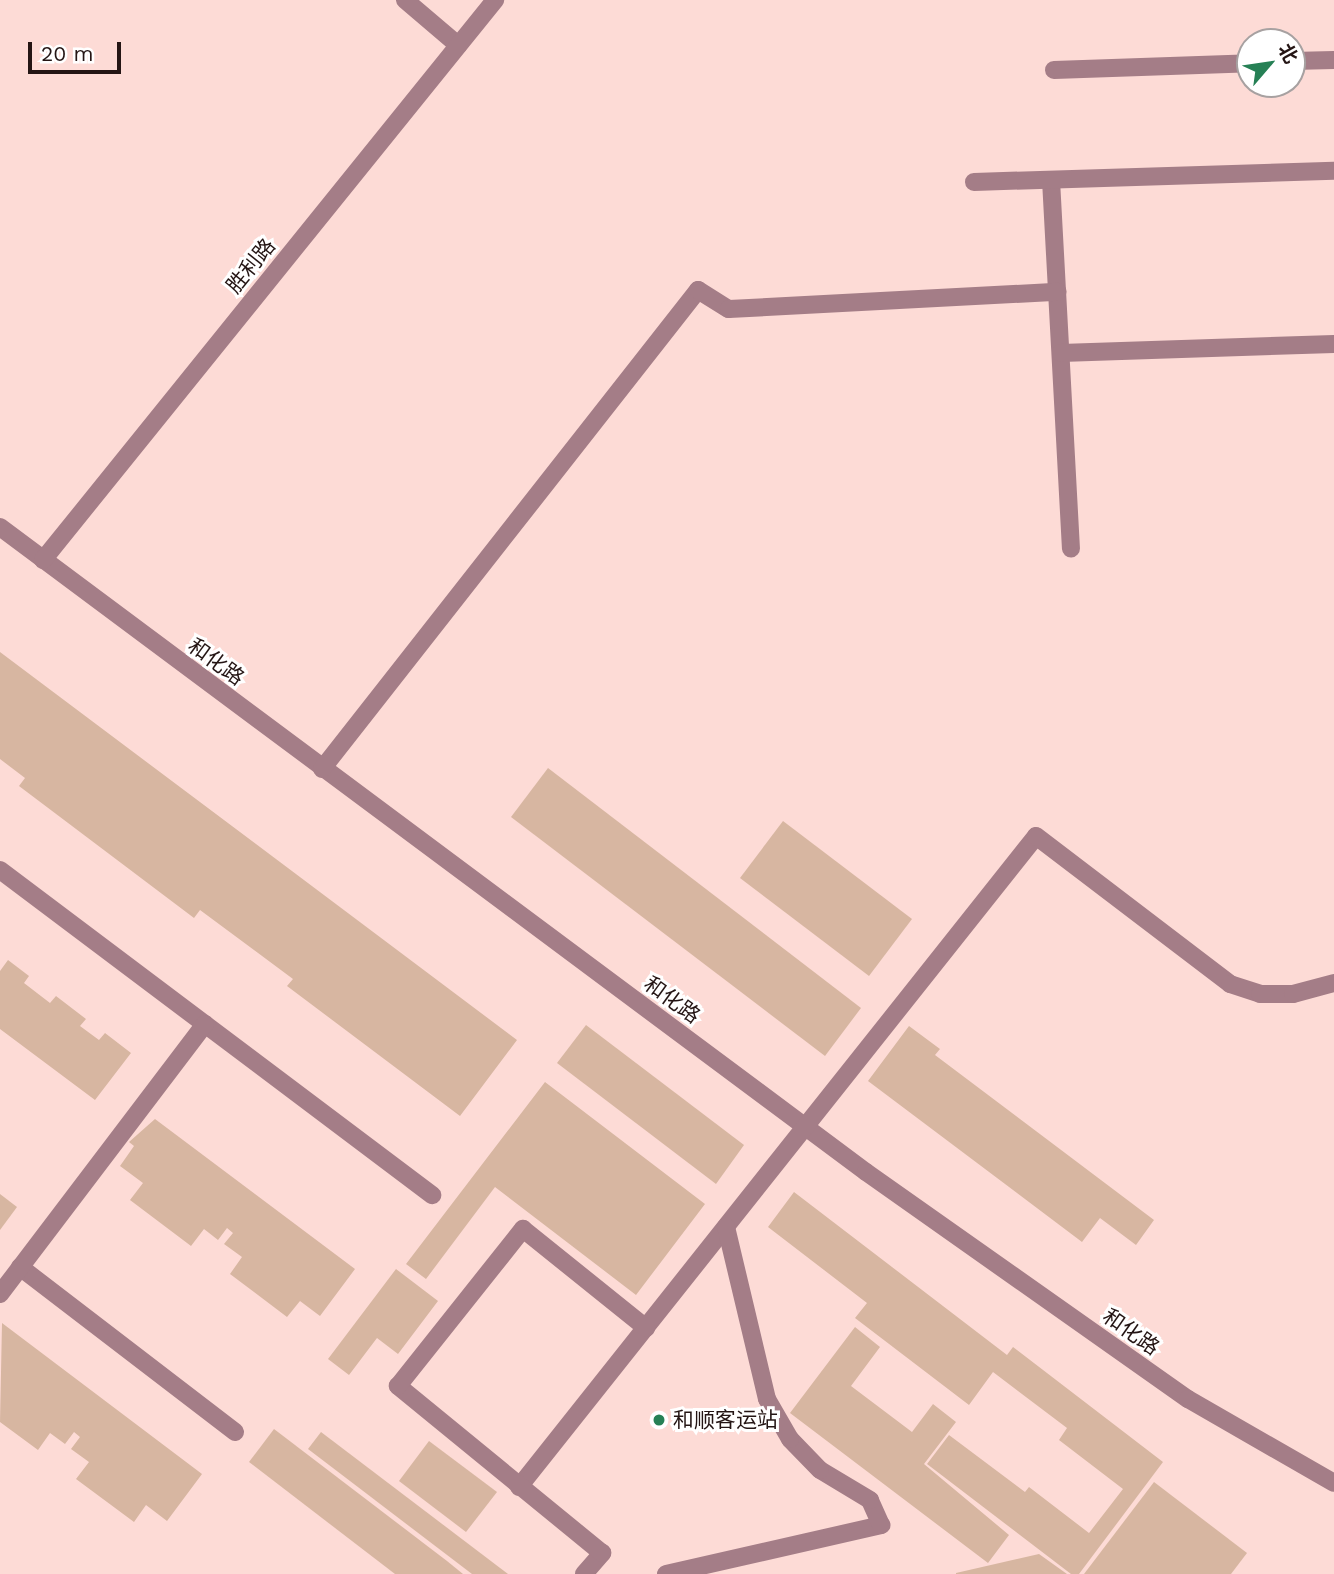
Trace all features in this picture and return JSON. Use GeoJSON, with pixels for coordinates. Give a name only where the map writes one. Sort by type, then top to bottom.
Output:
{"type":"FeatureCollection","features":[{"type":"Feature","properties":{"kind":"street"},"geometry":{"type":"LineString","coordinates":[[405,0],[458,45]]}},
{"type":"Feature","properties":{"kind":"street","name":"胜利路"},"geometry":{"type":"LineString","coordinates":[[43,560],[495,0]]}},
{"type":"Feature","properties":{"kind":"street"},"geometry":{"type":"LineString","coordinates":[[1306,61],[1334,60]]}},
{"type":"Feature","properties":{"kind":"street"},"geometry":{"type":"LineString","coordinates":[[1054,71],[1236,64]]}},
{"type":"Feature","properties":{"kind":"street"},"geometry":{"type":"LineString","coordinates":[[974,182],[1334,172]]}},
{"type":"Feature","properties":{"kind":"street"},"geometry":{"type":"LineString","coordinates":[[1051,180],[1071,548]]}},
{"type":"Feature","properties":{"kind":"street"},"geometry":{"type":"LineString","coordinates":[[322,769],[698,290],[729,309],[1058,292]]}},
{"type":"Feature","properties":{"kind":"street"},"geometry":{"type":"LineString","coordinates":[[1061,353],[1334,344]]}},
{"type":"Feature","properties":{"kind":"street","name":"和化路"},"geometry":{"type":"LineString","coordinates":[[2,533],[43,560],[807,1127],[1188,1399],[1334,1483]]}},
{"type":"Feature","properties":{"kind":"street"},"geometry":{"type":"LineString","coordinates":[[519,1487],[1036,836],[1230,984],[1260,995],[1293,994],[1334,983]]}},
{"type":"Feature","properties":{"kind":"street"},"geometry":{"type":"LineString","coordinates":[[0,870],[432,1195]]}},
{"type":"Feature","properties":{"kind":"street"},"geometry":{"type":"LineString","coordinates":[[0,1294],[205,1024]]}},
{"type":"Feature","properties":{"kind":"street"},"geometry":{"type":"LineString","coordinates":[[666,1574],[881,1525],[870,1500],[820,1470],[790,1439],[767,1399],[726,1227]]}},
{"type":"Feature","properties":{"kind":"street"},"geometry":{"type":"LineString","coordinates":[[584,1574],[602,1553],[397,1386],[523,1229],[646,1328]]}},
{"type":"Feature","properties":{"kind":"street"},"geometry":{"type":"LineString","coordinates":[[20,1267],[235,1432]]}},
{"type":"Feature","properties":{"kind":"building"},"geometry":{"type":"Polygon","coordinates":[[[0,652],[517,1040],[460,1116],[287,986],[293,979],[200,910],[194,918],[19,786],[25,778],[0,759],[0,652]]]}},
{"type":"Feature","properties":{"kind":"building"},"geometry":{"type":"Polygon","coordinates":[[[548,768],[861,1008],[825,1056],[511,817],[548,768]]]}},
{"type":"Feature","properties":{"kind":"building"},"geometry":{"type":"Polygon","coordinates":[[[783,821],[912,919],[869,976],[740,878],[783,821]]]}},
{"type":"Feature","properties":{"kind":"building"},"geometry":{"type":"Polygon","coordinates":[[[8,960],[29,976],[24,983],[50,1003],[56,996],[86,1019],[80,1026],[99,1040],[105,1033],[131,1053],[95,1100],[0,1029],[0,971],[8,960]]]}},
{"type":"Feature","properties":{"kind":"building"},"geometry":{"type":"Polygon","coordinates":[[[586,1025],[744,1145],[716,1184],[557,1063],[586,1025]]]}},
{"type":"Feature","properties":{"kind":"building"},"geometry":{"type":"Polygon","coordinates":[[[909,1026],[940,1049],[935,1055],[1154,1220],[1136,1245],[1100,1218],[1082,1242],[868,1081],[909,1026]]]}},
{"type":"Feature","properties":{"kind":"building"},"geometry":{"type":"Polygon","coordinates":[[[545,1082],[705,1204],[636,1295],[495,1187],[426,1279],[406,1264],[545,1082]]]}},
{"type":"Feature","properties":{"kind":"building"},"geometry":{"type":"Polygon","coordinates":[[[155,1119],[355,1269],[320,1316],[300,1301],[287,1317],[230,1274],[242,1257],[224,1244],[233,1233],[227,1228],[218,1240],[204,1229],[191,1246],[130,1200],[143,1183],[120,1166],[134,1146],[129,1142],[155,1119]]]}},
{"type":"Feature","properties":{"kind":"building"},"geometry":{"type":"Polygon","coordinates":[[[794,1192],[1007,1355],[1013,1347],[1163,1462],[1079,1574],[1071,1574],[927,1464],[949,1435],[1025,1492],[1029,1487],[1089,1533],[1123,1489],[1059,1440],[1067,1428],[993,1372],[969,1405],[855,1318],[867,1303],[768,1227],[794,1192]]]}},
{"type":"Feature","properties":{"kind":"building"},"geometry":{"type":"Polygon","coordinates":[[[0,1194],[17,1207],[0,1230],[0,1194]]]}},
{"type":"Feature","properties":{"kind":"building"},"geometry":{"type":"Polygon","coordinates":[[[396,1269],[438,1301],[398,1354],[377,1338],[349,1375],[328,1359],[396,1269]]]}},
{"type":"Feature","properties":{"kind":"building"},"geometry":{"type":"Polygon","coordinates":[[[2,1323],[202,1474],[167,1521],[146,1505],[134,1522],[76,1479],[89,1462],[71,1449],[80,1437],[74,1432],[65,1444],[50,1433],[38,1450],[0,1422],[2,1323]]]}},
{"type":"Feature","properties":{"kind":"building"},"geometry":{"type":"Polygon","coordinates":[[[855,1327],[880,1347],[851,1386],[912,1432],[933,1404],[956,1422],[924,1464],[1009,1535],[988,1563],[790,1413],[855,1327]]]}},
{"type":"Feature","properties":{"kind":"building"},"geometry":{"type":"Polygon","coordinates":[[[274,1429],[463,1574],[395,1574],[249,1462],[274,1429]]]}},
{"type":"Feature","properties":{"kind":"building"},"geometry":{"type":"Polygon","coordinates":[[[321,1432],[508,1574],[472,1574],[308,1449],[321,1432]]]}},
{"type":"Feature","properties":{"kind":"building"},"geometry":{"type":"Polygon","coordinates":[[[429,1441],[497,1492],[466,1532],[399,1481],[429,1441]]]}},
{"type":"Feature","properties":{"kind":"building"},"geometry":{"type":"Polygon","coordinates":[[[1154,1482],[1247,1553],[1231,1574],[1084,1574],[1154,1482]]]}},
{"type":"Feature","properties":{"kind":"building"},"geometry":{"type":"Polygon","coordinates":[[[1039,1554],[1067,1574],[956,1574],[956,1573],[1039,1554]]]}},
{"type":"Feature","properties":{"kind":"place","name":"和顺客运站"},"geometry":{"type":"Point","coordinates":[659,1420]}}]}
